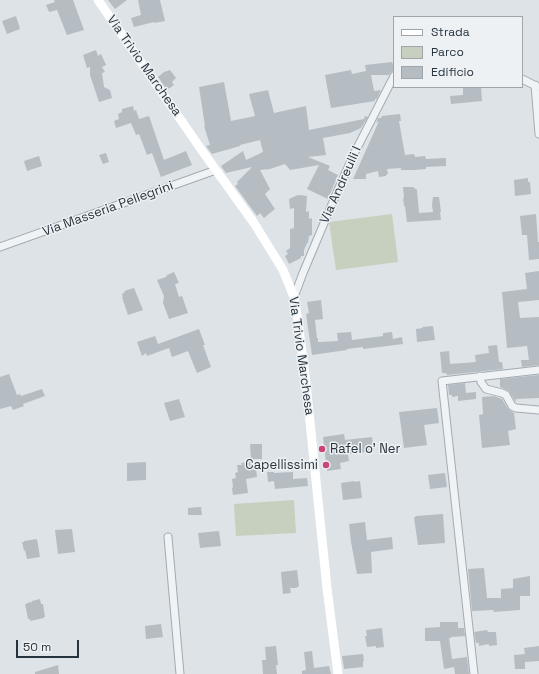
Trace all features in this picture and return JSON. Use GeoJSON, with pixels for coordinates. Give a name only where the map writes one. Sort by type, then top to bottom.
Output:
{"type":"FeatureCollection","features":[{"type":"Feature","properties":{"kind":"street","name":"Via Trivio Marchesa"},"geometry":{"type":"LineString","coordinates":[[98,0],[254,223],[283,270],[294,297],[305,376],[327,588],[338,674]]}},
{"type":"Feature","properties":{"kind":"street","name":"Via Andreulli I"},"geometry":{"type":"LineString","coordinates":[[294,297],[302,274],[355,152],[393,78]]}},
{"type":"Feature","properties":{"kind":"street"},"geometry":{"type":"LineString","coordinates":[[523,80],[537,87],[539,134]]}},
{"type":"Feature","properties":{"kind":"street","name":"Via Masseria Pellegrini"},"geometry":{"type":"LineString","coordinates":[[0,247],[216,170]]}},
{"type":"Feature","properties":{"kind":"street"},"geometry":{"type":"LineString","coordinates":[[474,674],[442,380],[539,370]]}},
{"type":"Feature","properties":{"kind":"street"},"geometry":{"type":"LineString","coordinates":[[480,376],[480,382],[486,389],[506,395],[512,406],[516,408],[539,410]]}},
{"type":"Feature","properties":{"kind":"street"},"geometry":{"type":"LineString","coordinates":[[168,537],[180,674]]}},
{"type":"Feature","properties":{"kind":"green space"},"geometry":{"type":"Polygon","coordinates":[[[392,214],[398,262],[336,270],[329,222],[392,214]]]}},
{"type":"Feature","properties":{"kind":"green space"},"geometry":{"type":"Polygon","coordinates":[[[294,500],[296,533],[236,536],[234,504],[294,500]]]}},
{"type":"Feature","properties":{"kind":"building"},"geometry":{"type":"Polygon","coordinates":[[[54,0],[73,0],[84,30],[67,35],[57,10],[49,12],[46,5],[55,2],[54,0]]]}},
{"type":"Feature","properties":{"kind":"building"},"geometry":{"type":"Polygon","coordinates":[[[108,0],[127,0],[115,9],[108,0]]]}},
{"type":"Feature","properties":{"kind":"building"},"geometry":{"type":"Polygon","coordinates":[[[138,0],[160,0],[165,21],[134,27],[131,18],[141,15],[138,0]]]}},
{"type":"Feature","properties":{"kind":"building"},"geometry":{"type":"Polygon","coordinates":[[[16,16],[20,29],[7,34],[2,21],[16,16]]]}},
{"type":"Feature","properties":{"kind":"building"},"geometry":{"type":"Polygon","coordinates":[[[96,50],[98,56],[101,54],[106,65],[102,67],[105,72],[102,73],[104,87],[110,90],[112,98],[99,102],[90,75],[90,67],[87,68],[83,55],[96,50]]]}},
{"type":"Feature","properties":{"kind":"building"},"geometry":{"type":"Polygon","coordinates":[[[392,62],[393,64],[393,71],[389,75],[371,75],[374,91],[381,90],[377,99],[375,99],[375,101],[331,108],[325,75],[351,70],[352,74],[366,71],[365,65],[392,62]]]}},
{"type":"Feature","properties":{"kind":"building"},"geometry":{"type":"Polygon","coordinates":[[[170,70],[176,78],[172,82],[174,85],[167,90],[158,77],[164,72],[170,70]]]}},
{"type":"Feature","properties":{"kind":"building"},"geometry":{"type":"Polygon","coordinates":[[[224,82],[231,121],[255,116],[249,94],[268,90],[274,113],[306,106],[309,130],[364,119],[365,116],[368,117],[361,128],[350,133],[323,138],[326,155],[308,157],[330,166],[328,170],[338,175],[328,199],[307,189],[319,165],[290,170],[285,164],[270,169],[260,170],[270,189],[265,194],[275,209],[264,218],[260,213],[257,216],[235,186],[252,167],[226,173],[221,166],[243,151],[246,160],[263,152],[260,140],[212,154],[206,146],[210,145],[204,126],[199,87],[224,82]]]}},
{"type":"Feature","properties":{"kind":"building"},"geometry":{"type":"Polygon","coordinates":[[[463,88],[481,88],[482,101],[451,104],[450,96],[463,95],[463,88]]]}},
{"type":"Feature","properties":{"kind":"building"},"geometry":{"type":"Polygon","coordinates":[[[133,106],[139,119],[149,116],[164,160],[186,151],[192,165],[161,177],[152,153],[147,155],[139,134],[136,135],[131,123],[116,128],[114,121],[119,119],[118,114],[122,112],[122,109],[133,106]]]}},
{"type":"Feature","properties":{"kind":"building"},"geometry":{"type":"Polygon","coordinates":[[[400,114],[401,121],[399,121],[405,155],[414,154],[415,157],[425,156],[426,159],[446,158],[446,166],[426,167],[426,169],[414,170],[401,170],[401,168],[387,169],[388,174],[386,176],[379,177],[378,171],[366,174],[366,179],[353,179],[379,121],[376,123],[378,118],[381,118],[382,116],[400,114]]]}},
{"type":"Feature","properties":{"kind":"building"},"geometry":{"type":"Polygon","coordinates":[[[106,153],[109,162],[103,164],[99,155],[106,153]]]}},
{"type":"Feature","properties":{"kind":"building"},"geometry":{"type":"Polygon","coordinates":[[[39,156],[42,166],[27,171],[24,161],[39,156]]]}},
{"type":"Feature","properties":{"kind":"building"},"geometry":{"type":"Polygon","coordinates":[[[528,178],[528,182],[530,182],[531,194],[515,196],[514,180],[528,178]]]}},
{"type":"Feature","properties":{"kind":"building"},"geometry":{"type":"Polygon","coordinates":[[[403,187],[413,187],[417,190],[419,213],[433,212],[433,197],[439,197],[441,220],[407,222],[403,198],[403,187]]]}},
{"type":"Feature","properties":{"kind":"building"},"geometry":{"type":"Polygon","coordinates":[[[298,195],[307,196],[306,212],[309,211],[309,219],[312,218],[312,235],[309,236],[308,243],[304,250],[304,256],[301,256],[301,258],[289,264],[285,256],[288,254],[286,251],[290,248],[290,229],[294,228],[294,208],[290,209],[289,199],[298,195]]]}},
{"type":"Feature","properties":{"kind":"building"},"geometry":{"type":"Polygon","coordinates":[[[536,214],[539,259],[529,260],[527,235],[522,235],[520,216],[536,214]]]}},
{"type":"Feature","properties":{"kind":"building"},"geometry":{"type":"Polygon","coordinates":[[[539,271],[539,300],[518,302],[520,318],[539,317],[539,365],[522,367],[521,360],[529,360],[527,346],[507,348],[502,292],[527,289],[525,273],[539,271]]]}},
{"type":"Feature","properties":{"kind":"building"},"geometry":{"type":"Polygon","coordinates":[[[174,272],[179,283],[175,284],[179,297],[182,296],[188,313],[169,319],[163,303],[164,296],[157,280],[174,272]]]}},
{"type":"Feature","properties":{"kind":"building"},"geometry":{"type":"Polygon","coordinates":[[[134,288],[143,310],[128,315],[122,294],[125,292],[124,291],[134,288]]]}},
{"type":"Feature","properties":{"kind":"building"},"geometry":{"type":"Polygon","coordinates":[[[321,300],[323,319],[315,320],[318,342],[338,341],[337,333],[351,332],[352,340],[383,336],[383,333],[392,332],[393,339],[402,337],[403,344],[363,349],[363,347],[312,355],[306,314],[309,313],[307,302],[321,300]]]}},
{"type":"Feature","properties":{"kind":"building"},"geometry":{"type":"Polygon","coordinates":[[[433,326],[435,340],[417,342],[416,329],[433,326]]]}},
{"type":"Feature","properties":{"kind":"building"},"geometry":{"type":"Polygon","coordinates":[[[199,329],[211,367],[197,373],[188,351],[172,357],[169,348],[147,356],[146,353],[142,356],[137,342],[155,336],[158,344],[199,329]]]}},
{"type":"Feature","properties":{"kind":"building"},"geometry":{"type":"Polygon","coordinates":[[[497,345],[499,362],[502,362],[503,369],[447,375],[446,373],[442,373],[440,352],[449,351],[450,364],[476,362],[475,355],[489,353],[488,346],[497,345]]]}},
{"type":"Feature","properties":{"kind":"building"},"geometry":{"type":"Polygon","coordinates":[[[9,374],[17,395],[20,394],[21,396],[42,389],[45,396],[23,404],[24,406],[13,410],[11,406],[0,409],[0,377],[9,374]]]}},
{"type":"Feature","properties":{"kind":"building"},"geometry":{"type":"Polygon","coordinates":[[[539,375],[539,398],[516,399],[516,402],[509,391],[500,387],[500,379],[539,375]]]}},
{"type":"Feature","properties":{"kind":"building"},"geometry":{"type":"Polygon","coordinates":[[[465,383],[466,393],[476,392],[476,399],[458,401],[458,396],[452,397],[452,395],[449,395],[448,385],[465,383]]]}},
{"type":"Feature","properties":{"kind":"building"},"geometry":{"type":"Polygon","coordinates":[[[494,396],[502,399],[508,409],[514,413],[516,429],[508,431],[510,445],[482,448],[479,415],[483,414],[482,397],[494,396]]]}},
{"type":"Feature","properties":{"kind":"building"},"geometry":{"type":"Polygon","coordinates":[[[179,399],[185,417],[170,421],[164,403],[179,399]]]}},
{"type":"Feature","properties":{"kind":"building"},"geometry":{"type":"Polygon","coordinates":[[[437,408],[439,423],[424,425],[427,445],[404,448],[399,412],[437,408]]]}},
{"type":"Feature","properties":{"kind":"building"},"geometry":{"type":"Polygon","coordinates":[[[344,434],[345,440],[372,437],[374,451],[348,454],[349,461],[340,463],[341,469],[327,471],[323,437],[344,434]]]}},
{"type":"Feature","properties":{"kind":"building"},"geometry":{"type":"Polygon","coordinates":[[[250,444],[262,444],[262,459],[251,459],[250,444]]]}},
{"type":"Feature","properties":{"kind":"building"},"geometry":{"type":"Polygon","coordinates":[[[255,461],[257,477],[246,479],[248,493],[233,495],[232,479],[236,478],[235,473],[238,472],[237,465],[255,461]]]}},
{"type":"Feature","properties":{"kind":"building"},"geometry":{"type":"Polygon","coordinates":[[[146,462],[146,480],[127,481],[127,463],[146,462]]]}},
{"type":"Feature","properties":{"kind":"building"},"geometry":{"type":"Polygon","coordinates":[[[267,472],[293,472],[293,479],[307,478],[308,486],[275,489],[274,481],[268,482],[267,472]]]}},
{"type":"Feature","properties":{"kind":"building"},"geometry":{"type":"Polygon","coordinates":[[[445,473],[447,487],[430,489],[428,475],[445,473]]]}},
{"type":"Feature","properties":{"kind":"building"},"geometry":{"type":"Polygon","coordinates":[[[360,481],[362,498],[343,500],[341,483],[360,481]]]}},
{"type":"Feature","properties":{"kind":"building"},"geometry":{"type":"Polygon","coordinates":[[[201,507],[202,515],[188,515],[188,508],[201,507]]]}},
{"type":"Feature","properties":{"kind":"building"},"geometry":{"type":"Polygon","coordinates":[[[443,514],[445,543],[418,545],[414,518],[416,516],[443,514]]]}},
{"type":"Feature","properties":{"kind":"building"},"geometry":{"type":"Polygon","coordinates":[[[365,522],[367,540],[392,537],[393,549],[371,552],[372,573],[357,574],[349,524],[365,522]]]}},
{"type":"Feature","properties":{"kind":"building"},"geometry":{"type":"Polygon","coordinates":[[[72,529],[75,552],[58,554],[55,530],[72,529]]]}},
{"type":"Feature","properties":{"kind":"building"},"geometry":{"type":"Polygon","coordinates":[[[219,531],[221,546],[200,548],[198,533],[219,531]]]}},
{"type":"Feature","properties":{"kind":"building"},"geometry":{"type":"Polygon","coordinates":[[[37,539],[40,557],[27,559],[22,542],[37,539]]]}},
{"type":"Feature","properties":{"kind":"building"},"geometry":{"type":"Polygon","coordinates":[[[484,568],[487,598],[501,598],[501,589],[513,588],[513,579],[530,576],[530,596],[520,596],[520,610],[493,612],[494,610],[472,611],[468,569],[484,568]]]}},
{"type":"Feature","properties":{"kind":"building"},"geometry":{"type":"Polygon","coordinates":[[[297,570],[299,586],[296,588],[290,588],[291,593],[283,594],[281,572],[297,570]]]}},
{"type":"Feature","properties":{"kind":"building"},"geometry":{"type":"Polygon","coordinates":[[[40,599],[41,604],[43,604],[45,617],[30,621],[30,619],[28,619],[25,604],[40,599]]]}},
{"type":"Feature","properties":{"kind":"building"},"geometry":{"type":"Polygon","coordinates":[[[440,622],[458,622],[458,628],[464,628],[465,636],[449,638],[452,659],[467,657],[469,674],[455,674],[454,667],[444,669],[440,641],[425,641],[425,628],[440,627],[440,622]]]}},
{"type":"Feature","properties":{"kind":"building"},"geometry":{"type":"Polygon","coordinates":[[[161,624],[163,637],[146,639],[145,626],[161,624]]]}},
{"type":"Feature","properties":{"kind":"building"},"geometry":{"type":"Polygon","coordinates":[[[382,628],[384,647],[367,647],[365,636],[367,636],[366,630],[382,628]]]}},
{"type":"Feature","properties":{"kind":"building"},"geometry":{"type":"Polygon","coordinates":[[[487,630],[488,632],[496,632],[497,645],[489,646],[489,644],[479,646],[479,643],[476,643],[474,632],[487,630]]]}},
{"type":"Feature","properties":{"kind":"building"},"geometry":{"type":"Polygon","coordinates":[[[276,646],[278,665],[276,665],[277,674],[263,674],[262,660],[266,660],[265,647],[276,646]]]}},
{"type":"Feature","properties":{"kind":"building"},"geometry":{"type":"Polygon","coordinates":[[[539,646],[539,661],[525,662],[525,669],[515,669],[514,655],[525,654],[524,648],[539,646]]]}},
{"type":"Feature","properties":{"kind":"building"},"geometry":{"type":"Polygon","coordinates":[[[312,651],[314,668],[329,666],[331,674],[302,674],[302,671],[306,670],[304,652],[312,651]]]}},
{"type":"Feature","properties":{"kind":"building"},"geometry":{"type":"Polygon","coordinates":[[[363,654],[363,667],[344,669],[342,656],[363,654]]]}},
{"type":"Feature","properties":{"kind":"building"},"geometry":{"type":"Polygon","coordinates":[[[58,665],[59,674],[35,674],[35,672],[58,665]]]}},
{"type":"Feature","properties":{"kind":"place","name":"Rafel o' Ner"},"geometry":{"type":"Point","coordinates":[322,449]}},
{"type":"Feature","properties":{"kind":"place","name":"Capellissimi"},"geometry":{"type":"Point","coordinates":[326,465]}}]}
